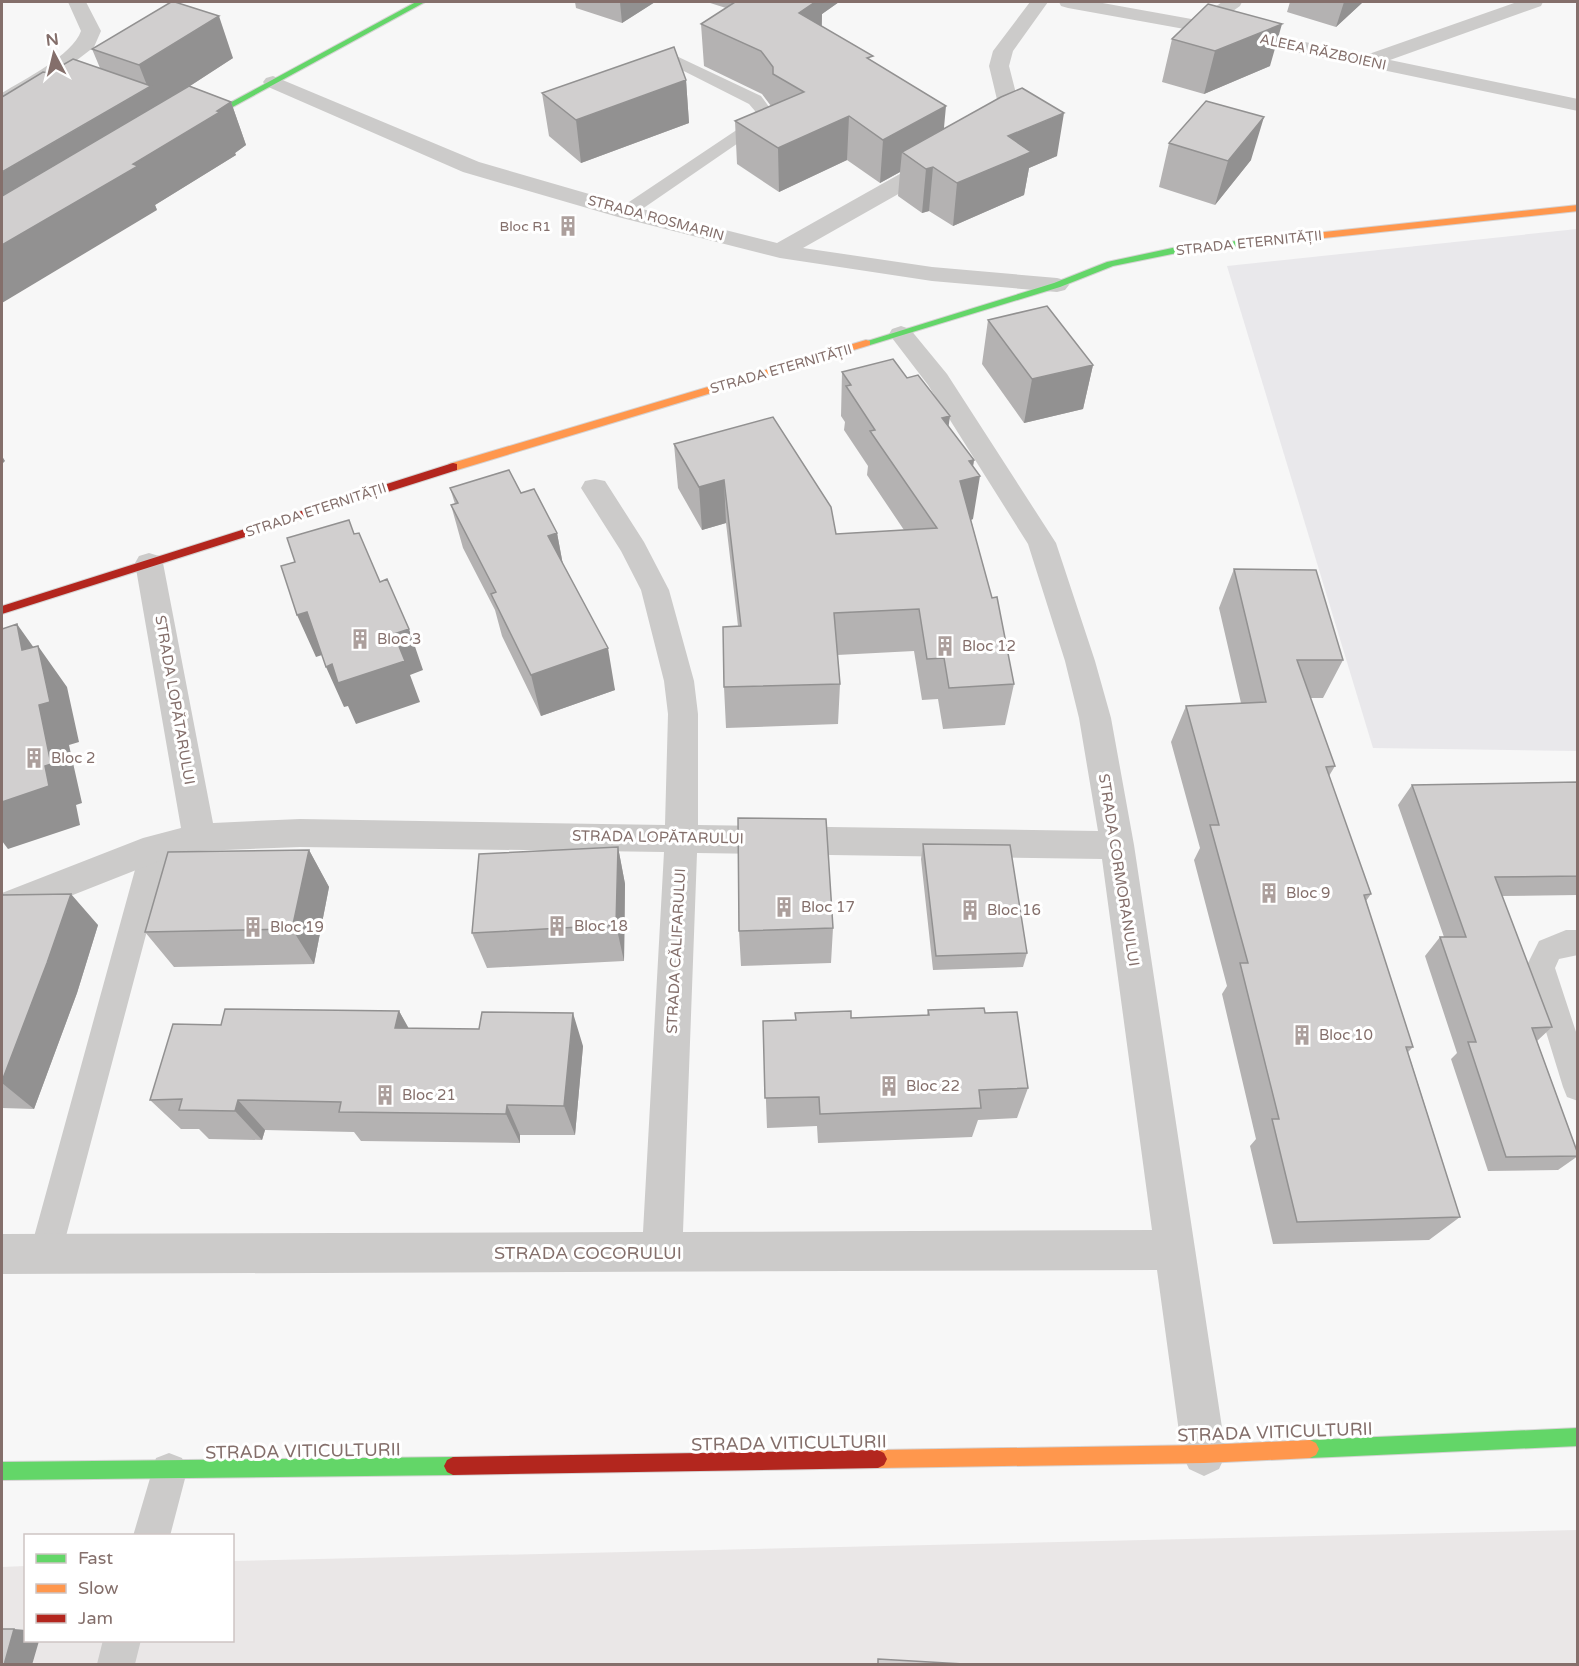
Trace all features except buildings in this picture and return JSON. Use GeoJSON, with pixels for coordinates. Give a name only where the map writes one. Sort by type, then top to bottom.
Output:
{"type":"FeatureCollection","features":[{"type":"Feature","properties":{"kind":"street"},"geometry":{"type":"LineString","coordinates":[[2,101],[44,76],[87,43],[91,31],[86,16],[77,2]]}},
{"type":"Feature","properties":{"kind":"street"},"geometry":{"type":"LineString","coordinates":[[181,128],[273,82],[422,2]]}},
{"type":"Feature","properties":{"kind":"street"},"geometry":{"type":"LineString","coordinates":[[975,142],[1003,123],[1011,113],[999,66],[1003,51],[1039,2]]}},
{"type":"Feature","properties":{"kind":"street","name":"ALEEA RĂZBOIENI"},"geometry":{"type":"LineString","coordinates":[[1068,2],[1201,26],[1578,105]]}},
{"type":"Feature","properties":{"kind":"street"},"geometry":{"type":"LineString","coordinates":[[1201,26],[1233,2]]}},
{"type":"Feature","properties":{"kind":"street"},"geometry":{"type":"LineString","coordinates":[[1367,61],[1534,2]]}},
{"type":"Feature","properties":{"kind":"street","name":"STRADA ROSMARIN"},"geometry":{"type":"LineString","coordinates":[[273,82],[471,166],[626,212],[780,250],[932,274],[1057,285]]}},
{"type":"Feature","properties":{"kind":"street"},"geometry":{"type":"LineString","coordinates":[[780,250],[955,153]]}},
{"type":"Feature","properties":{"kind":"street","name":"STRADA ETERNITĂȚII"},"geometry":{"type":"LineString","coordinates":[[2,610],[482,458],[1057,285],[1110,264],[1177,250],[1578,208]]}},
{"type":"Feature","properties":{"kind":"street","name":"STRADA CORMORANULUI"},"geometry":{"type":"LineString","coordinates":[[900,334],[944,389],[1042,543],[1080,661],[1095,717],[1117,845],[1204,1454]]}},
{"type":"Feature","properties":{"kind":"street","name":"STRADA CĂLIFARULUI"},"geometry":{"type":"LineString","coordinates":[[595,488],[634,549],[655,590],[679,681],[683,714],[681,837],[662,1253]]}},
{"type":"Feature","properties":{"kind":"street","name":"STRADA LOPĂTARULUI"},"geometry":{"type":"LineString","coordinates":[[149,563],[199,837]]}},
{"type":"Feature","properties":{"kind":"street","name":"STRADA LOPĂTARULUI"},"geometry":{"type":"LineString","coordinates":[[2,908],[155,848],[199,837],[300,832],[1117,845]]}},
{"type":"Feature","properties":{"kind":"street","name":"STRADA COCORULUI"},"geometry":{"type":"LineString","coordinates":[[2,1254],[1174,1250]]}},
{"type":"Feature","properties":{"kind":"street","name":"STRADA VITICULTURII"},"geometry":{"type":"LineString","coordinates":[[2,1471],[169,1471],[1204,1454],[1578,1437]]}},
{"type":"Feature","properties":{"kind":"lane"},"geometry":{"type":"LineString","coordinates":[[626,212],[761,121],[764,111],[755,100],[670,58]]}},
{"type":"Feature","properties":{"kind":"lane"},"geometry":{"type":"LineString","coordinates":[[44,76],[66,84]]}},
{"type":"Feature","properties":{"kind":"lane"},"geometry":{"type":"LineString","coordinates":[[45,1255],[155,848]]}},
{"type":"Feature","properties":{"kind":"lane"},"geometry":{"type":"LineString","coordinates":[[1578,942],[1566,943],[1549,950],[1540,967],[1578,1087]]}},
{"type":"Feature","properties":{"kind":"lane"},"geometry":{"type":"LineString","coordinates":[[152,1534],[169,1471]]}},
{"type":"Feature","properties":{"kind":"lane"},"geometry":{"type":"LineString","coordinates":[[116,1665],[122,1642]]}},
{"type":"Feature","properties":{"kind":"shaded area"},"geometry":{"type":"Polygon","coordinates":[[[1577,229],[1577,751],[1373,748],[1227,266],[1577,229]]]}},
{"type":"Feature","properties":{"kind":"shaded area"},"geometry":{"type":"Polygon","coordinates":[[[1577,1530],[1577,1664],[2,1664],[2,1567],[24,1566],[24,1642],[234,1642],[234,1561],[1577,1530]]]}},
{"type":"Feature","properties":{"kind":"traffic: fast"},"geometry":{"type":"LineString","coordinates":[[193,125],[421,2]]}},
{"type":"Feature","properties":{"kind":"traffic: fast"},"geometry":{"type":"LineString","coordinates":[[866,343],[1057,285],[1110,264],[1177,250],[1267,241]]}},
{"type":"Feature","properties":{"kind":"traffic: fast"},"geometry":{"type":"LineString","coordinates":[[1310,1449],[1578,1437]]}},
{"type":"Feature","properties":{"kind":"traffic: fast"},"geometry":{"type":"LineString","coordinates":[[2,1471],[453,1466]]}},
{"type":"Feature","properties":{"kind":"traffic: slow"},"geometry":{"type":"LineString","coordinates":[[1267,241],[1578,208]]}},
{"type":"Feature","properties":{"kind":"traffic: slow"},"geometry":{"type":"LineString","coordinates":[[453,467],[866,343]]}},
{"type":"Feature","properties":{"kind":"traffic: slow"},"geometry":{"type":"LineString","coordinates":[[878,1459],[1204,1454],[1310,1449]]}},
{"type":"Feature","properties":{"kind":"traffic: jam"},"geometry":{"type":"LineString","coordinates":[[2,610],[453,467]]}},
{"type":"Feature","properties":{"kind":"traffic: jam"},"geometry":{"type":"LineString","coordinates":[[453,1466],[878,1459]]}},
{"type":"Feature","properties":{"kind":"place","name":"Bloc R1"},"geometry":{"type":"Point","coordinates":[568,226]}},
{"type":"Feature","properties":{"kind":"place","name":"Bloc 3"},"geometry":{"type":"Point","coordinates":[360,639]}},
{"type":"Feature","properties":{"kind":"place","name":"Bloc 12"},"geometry":{"type":"Point","coordinates":[945,646]}},
{"type":"Feature","properties":{"kind":"place","name":"Bloc 2"},"geometry":{"type":"Point","coordinates":[34,758]}},
{"type":"Feature","properties":{"kind":"place","name":"Bloc 9"},"geometry":{"type":"Point","coordinates":[1269,893]}},
{"type":"Feature","properties":{"kind":"place","name":"Bloc 17"},"geometry":{"type":"Point","coordinates":[784,907]}},
{"type":"Feature","properties":{"kind":"place","name":"Bloc 16"},"geometry":{"type":"Point","coordinates":[970,910]}},
{"type":"Feature","properties":{"kind":"place","name":"Bloc 18"},"geometry":{"type":"Point","coordinates":[557,926]}},
{"type":"Feature","properties":{"kind":"place","name":"Bloc 19"},"geometry":{"type":"Point","coordinates":[253,927]}},
{"type":"Feature","properties":{"kind":"place","name":"Bloc 10"},"geometry":{"type":"Point","coordinates":[1302,1035]}},
{"type":"Feature","properties":{"kind":"place","name":"Bloc 22"},"geometry":{"type":"Point","coordinates":[889,1086]}},
{"type":"Feature","properties":{"kind":"place","name":"Bloc 21"},"geometry":{"type":"Point","coordinates":[385,1095]}}]}
